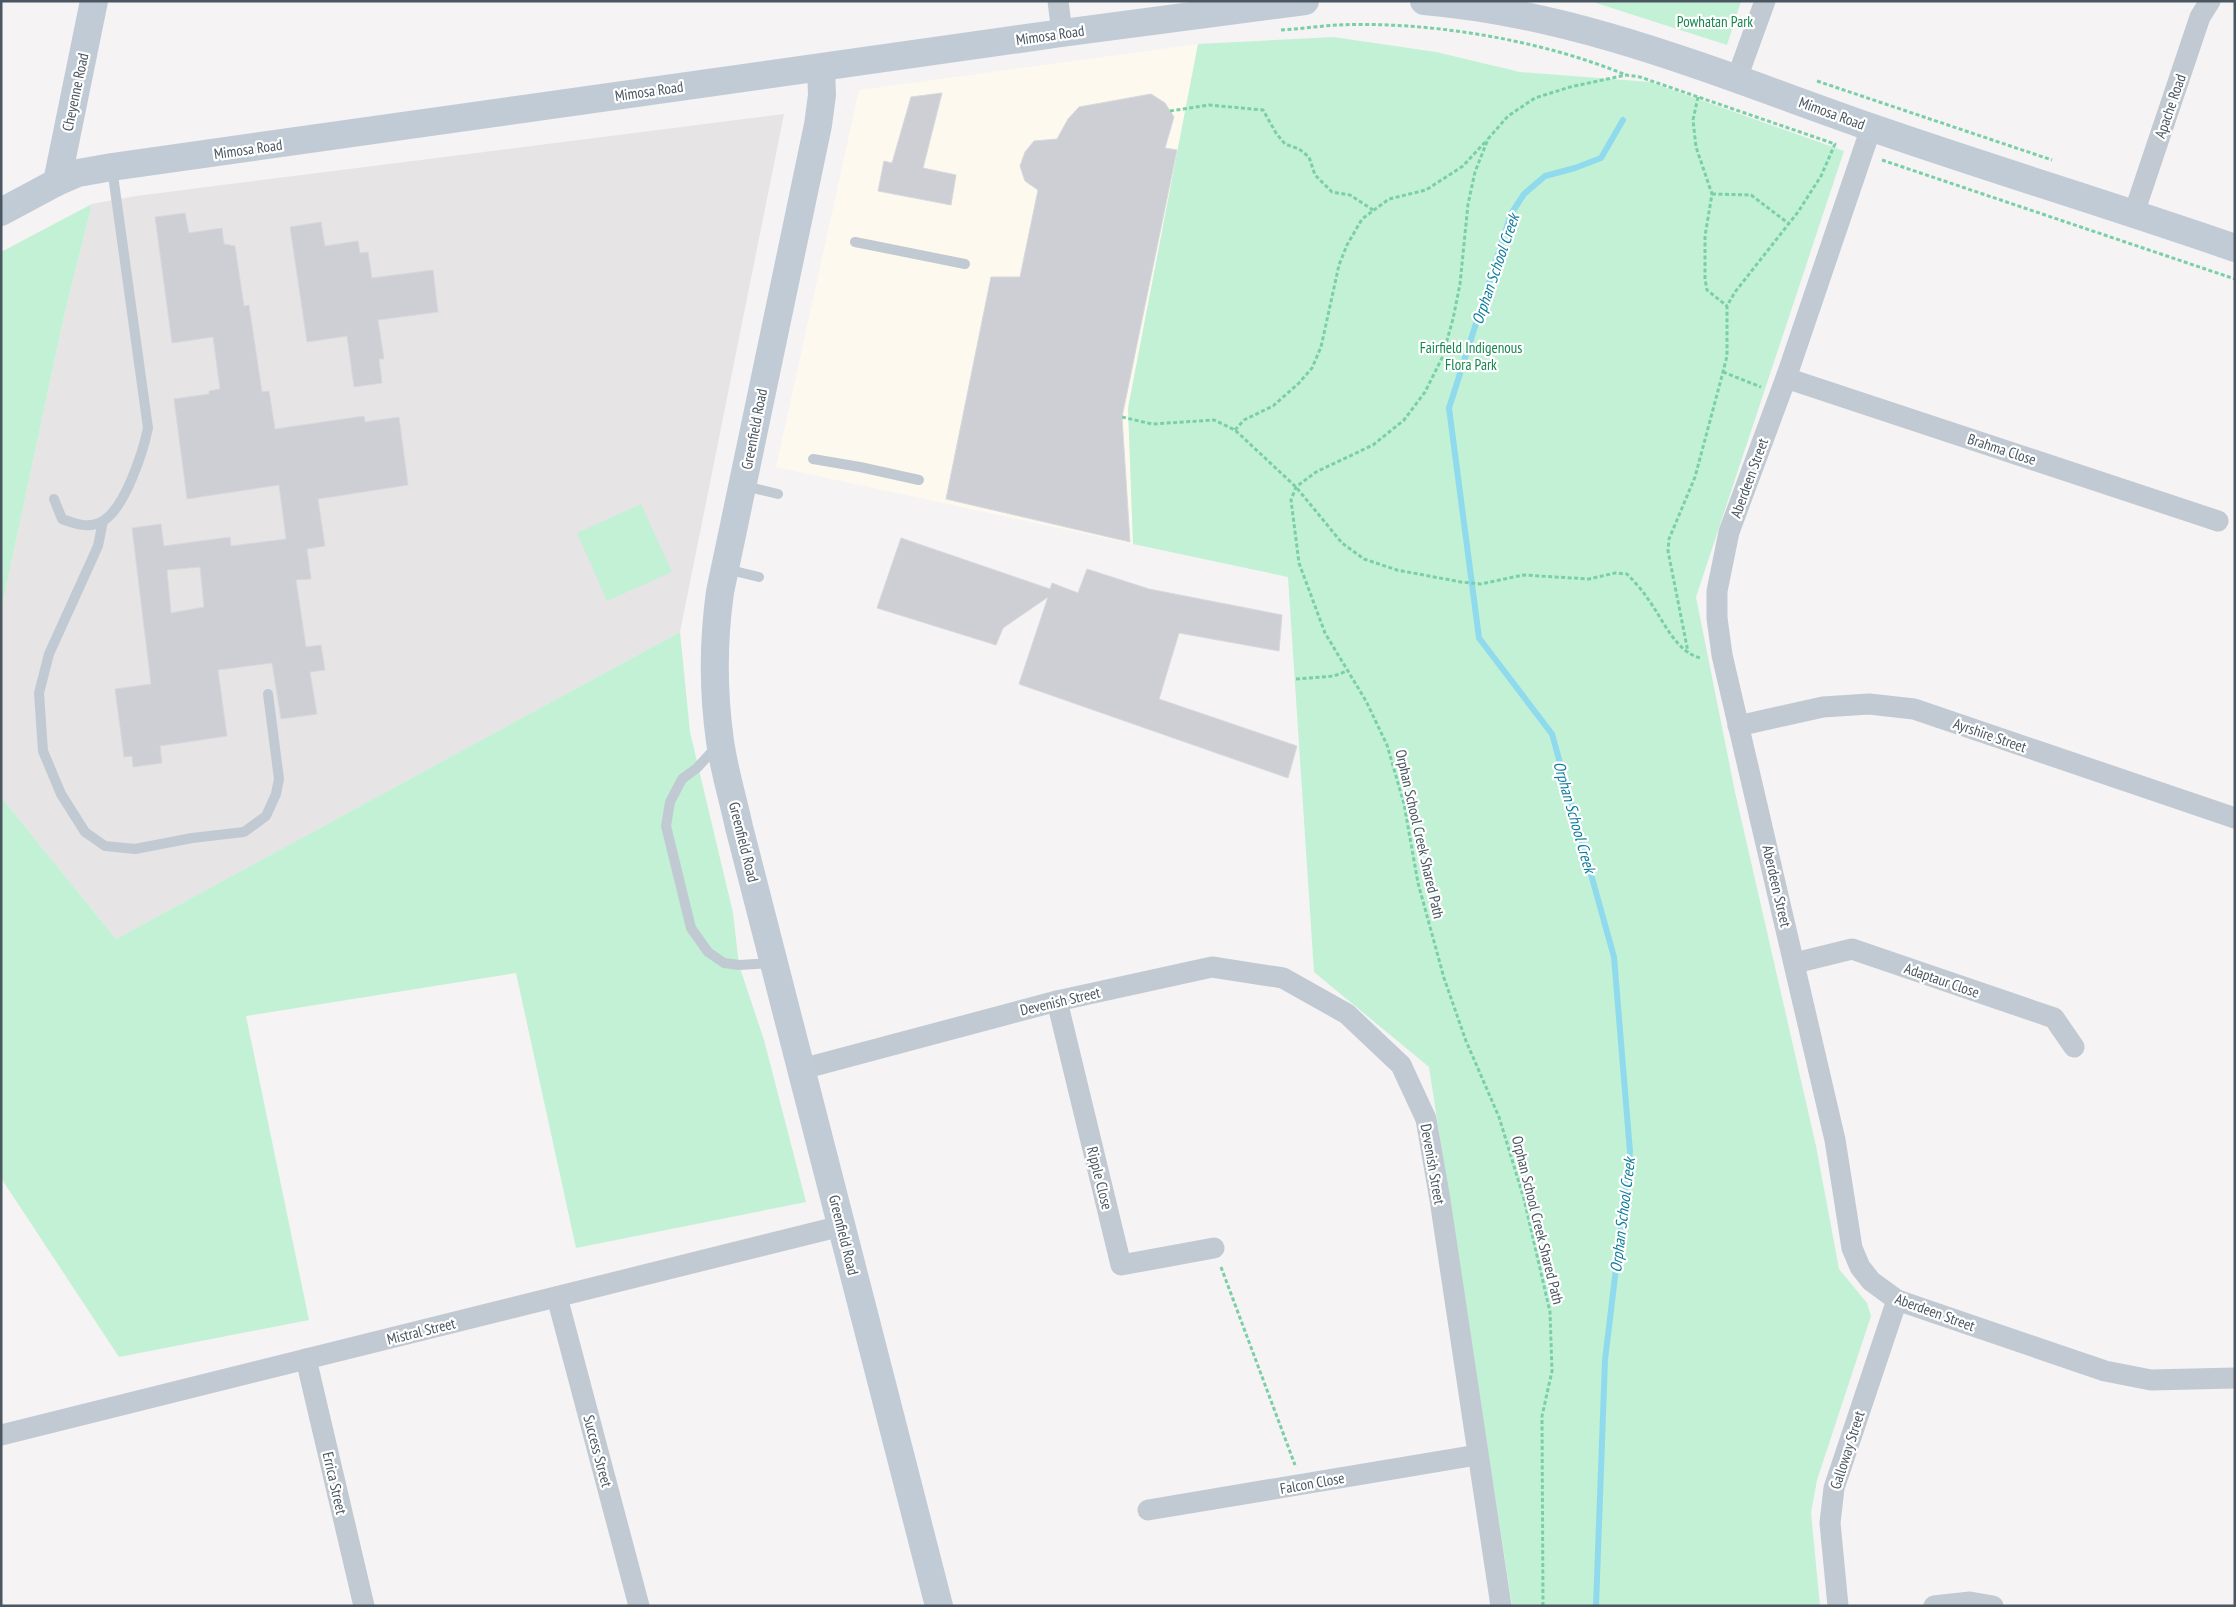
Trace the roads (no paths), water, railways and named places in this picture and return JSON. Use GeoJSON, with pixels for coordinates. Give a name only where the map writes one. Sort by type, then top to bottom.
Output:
{"type":"FeatureCollection","features":[{"type":"Feature","properties":{"kind":"main road","name":"Cheyenne Road"},"geometry":{"type":"LineString","coordinates":[[56,182],[94,1]]}},
{"type":"Feature","properties":{"kind":"main road","name":"Mimosa Road"},"geometry":{"type":"LineString","coordinates":[[1,212],[56,182],[78,173],[112,167],[1062,33],[1305,1]]}},
{"type":"Feature","properties":{"kind":"main road","name":"Mimosa Road"},"geometry":{"type":"LineString","coordinates":[[1424,1],[1462,4],[1522,14],[1580,28],[1737,78],[1871,128],[2134,213],[2235,248]]}},
{"type":"Feature","properties":{"kind":"main road","name":"Greenfield Road"},"geometry":{"type":"LineString","coordinates":[[821,68],[822,95],[818,125],[725,568],[715,627],[716,702],[720,742],[739,827],[776,963],[938,1606]]}},
{"type":"Feature","properties":{"kind":"street"},"geometry":{"type":"LineString","coordinates":[[1058,1],[1062,33]]}},
{"type":"Feature","properties":{"kind":"street"},"geometry":{"type":"LineString","coordinates":[[1737,78],[1765,1]]}},
{"type":"Feature","properties":{"kind":"street","name":"Apache Road"},"geometry":{"type":"LineString","coordinates":[[2134,213],[2200,18],[2210,1]]}},
{"type":"Feature","properties":{"kind":"street","name":"Aberdeen Street"},"geometry":{"type":"LineString","coordinates":[[1871,128],[1783,386],[1729,532],[1717,590],[1717,618],[1722,655],[1835,1140],[1852,1248],[1860,1267],[1871,1281],[1897,1300],[2106,1371],[2151,1380],[2235,1378]]}},
{"type":"Feature","properties":{"kind":"street","name":"Brahma Close"},"geometry":{"type":"LineString","coordinates":[[1783,386],[2218,521]]}},
{"type":"Feature","properties":{"kind":"street","name":"Ayrshire Street"},"geometry":{"type":"LineString","coordinates":[[1738,726],[1823,707],[1869,704],[1914,709],[2235,818]]}},
{"type":"Feature","properties":{"kind":"street","name":"Adaptaur Close"},"geometry":{"type":"LineString","coordinates":[[1795,963],[1852,949],[2054,1018],[2074,1048]]}},
{"type":"Feature","properties":{"kind":"street","name":"Devenish Street"},"geometry":{"type":"LineString","coordinates":[[802,1068],[1057,1001],[1212,967],[1283,978],[1347,1014],[1401,1065],[1426,1120],[1440,1200],[1501,1606]]}},
{"type":"Feature","properties":{"kind":"street","name":"Ripple Close"},"geometry":{"type":"LineString","coordinates":[[1057,1001],[1121,1265],[1214,1248]]}},
{"type":"Feature","properties":{"kind":"street","name":"Mistral Street"},"geometry":{"type":"LineString","coordinates":[[1,1435],[842,1226]]}},
{"type":"Feature","properties":{"kind":"street","name":"Success Street"},"geometry":{"type":"LineString","coordinates":[[557,1297],[639,1606]]}},
{"type":"Feature","properties":{"kind":"street","name":"Galloway Street"},"geometry":{"type":"LineString","coordinates":[[1838,1606],[1830,1523],[1834,1488],[1897,1300]]}},
{"type":"Feature","properties":{"kind":"street","name":"Errica Street"},"geometry":{"type":"LineString","coordinates":[[306,1359],[364,1606]]}},
{"type":"Feature","properties":{"kind":"street","name":"Falcon Close"},"geometry":{"type":"LineString","coordinates":[[1148,1510],[1477,1455]]}},
{"type":"Feature","properties":{"kind":"street"},"geometry":{"type":"LineString","coordinates":[[1934,1606],[1970,1602],[1994,1606]]}},
{"type":"Feature","properties":{"kind":"lane"},"geometry":{"type":"LineString","coordinates":[[112,167],[148,428],[143,452],[120,503],[103,522],[98,546],[49,654],[38,693],[43,751],[61,794],[85,832],[105,846],[134,849],[192,838],[244,832],[266,816],[276,794],[279,780],[268,694]]}},
{"type":"Feature","properties":{"kind":"lane"},"geometry":{"type":"LineString","coordinates":[[855,242],[966,264]]}},
{"type":"Feature","properties":{"kind":"lane"},"geometry":{"type":"LineString","coordinates":[[813,459],[860,466],[919,480]]}},
{"type":"Feature","properties":{"kind":"lane"},"geometry":{"type":"LineString","coordinates":[[743,486],[778,494]]}},
{"type":"Feature","properties":{"kind":"lane"},"geometry":{"type":"LineString","coordinates":[[54,499],[62,519],[82,526],[103,522]]}},
{"type":"Feature","properties":{"kind":"lane"},"geometry":{"type":"LineString","coordinates":[[725,568],[759,577]]}},
{"type":"Feature","properties":{"kind":"lane"},"geometry":{"type":"LineString","coordinates":[[720,742],[697,768],[682,779],[670,802],[666,826],[691,928],[708,952],[724,963],[739,965],[776,963]]}},
{"type":"Feature","properties":{"kind":"waterway","name":"Orphan School Creek"},"geometry":{"type":"LineString","coordinates":[[1596,1606],[1605,1360],[1630,1152],[1614,957],[1552,734],[1479,638],[1449,408],[1511,214],[1524,194],[1545,176],[1575,168],[1601,158],[1623,120]]}},
{"type":"Feature","properties":{"kind":"park label","name":"Powhatan Park"},"geometry":{"type":"Point","coordinates":[1715,21]}},
{"type":"Feature","properties":{"kind":"park label","name":"Fairfield Indigenous Flora Park"},"geometry":{"type":"Point","coordinates":[1471,356]}}]}
